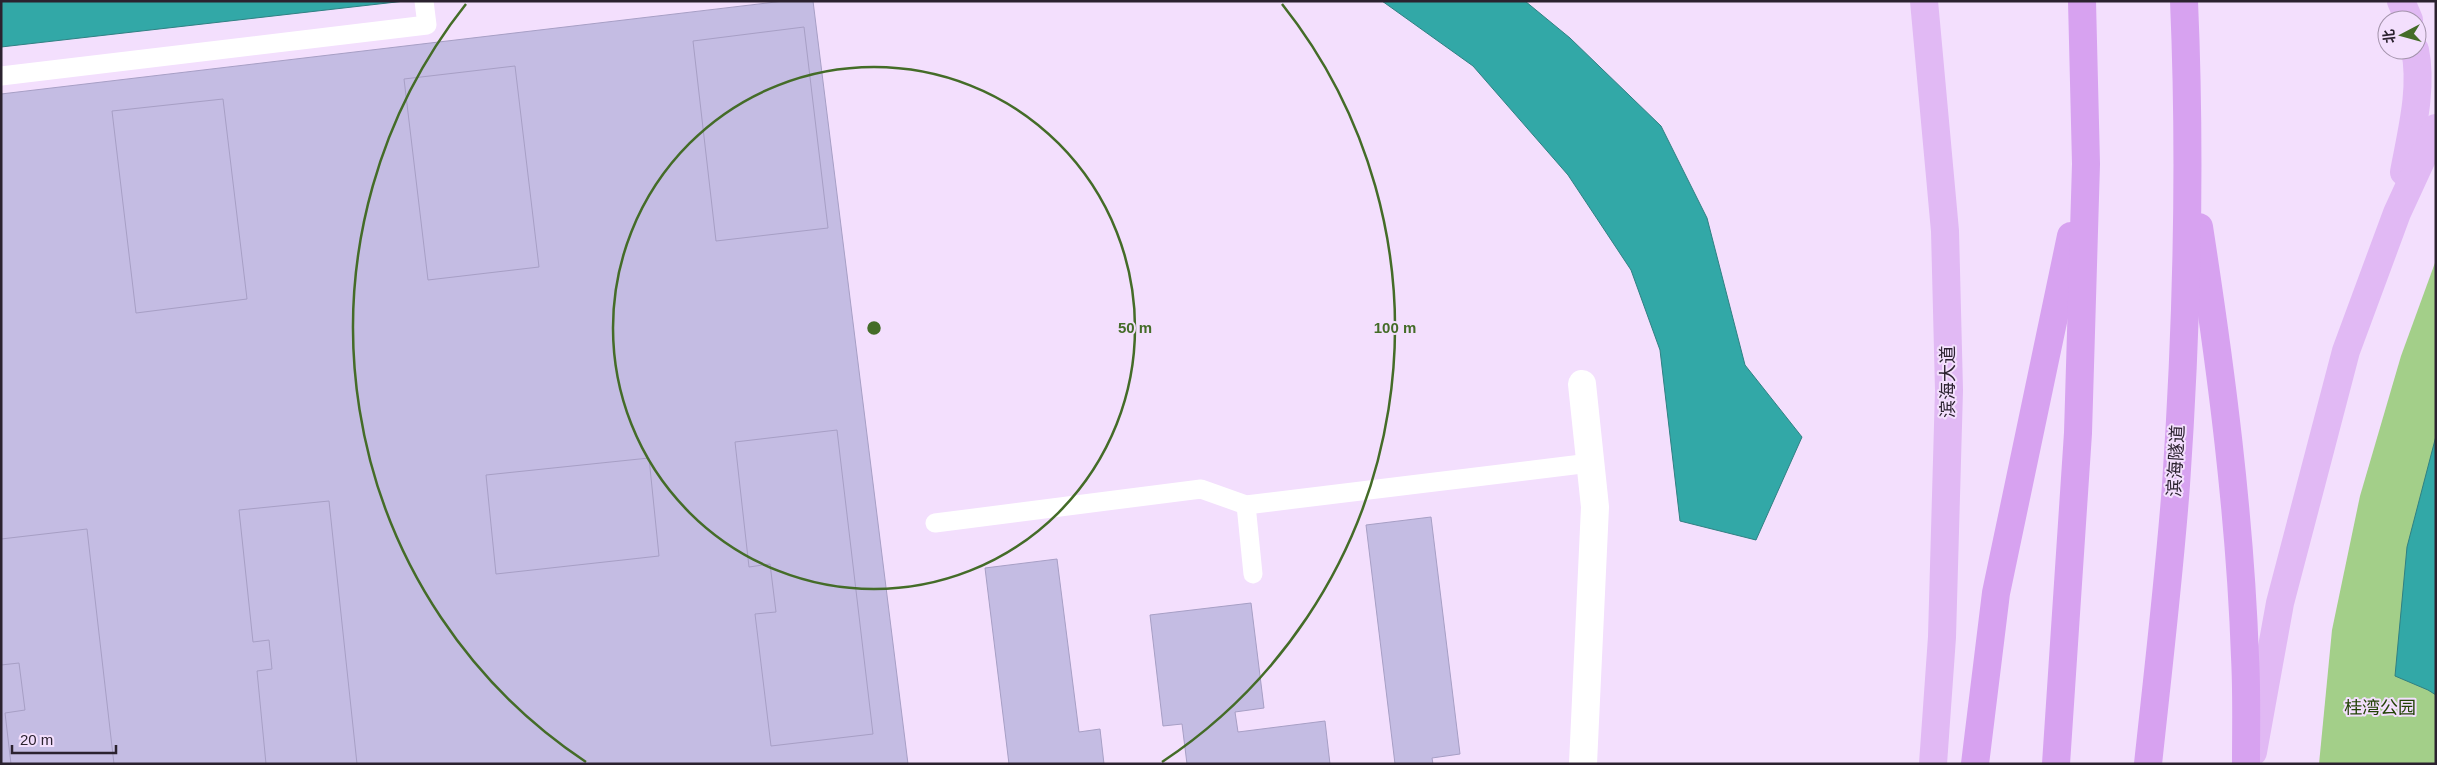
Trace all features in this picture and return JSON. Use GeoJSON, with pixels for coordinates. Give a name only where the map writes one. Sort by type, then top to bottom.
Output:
{"type":"FeatureCollection","features":[{"type":"Feature","properties":{"kind":"highway"},"geometry":{"type":"LineString","coordinates":[[2056,764],[2078,433],[2086,164],[2082,1]]}},
{"type":"Feature","properties":{"kind":"highway"},"geometry":{"type":"LineString","coordinates":[[2184,1],[2187,59],[2188,156],[2211,306],[2235,510],[2245,657],[2246,764]]}},
{"type":"Feature","properties":{"kind":"highway","name":"滨海隧道"},"geometry":{"type":"LineString","coordinates":[[2148,764],[2176,486],[2188,156]]}},
{"type":"Feature","properties":{"kind":"highway"},"geometry":{"type":"LineString","coordinates":[[1975,764],[1996,593],[2086,164]]}},
{"type":"Feature","properties":{"kind":"main road","name":"滨海大道"},"geometry":{"type":"LineString","coordinates":[[1926,8],[1945,232],[1949,390],[1942,637],[1933,764]]}},
{"type":"Feature","properties":{"kind":"main road"},"geometry":{"type":"LineString","coordinates":[[2397,213],[2414,116],[2418,60]]}},
{"type":"Feature","properties":{"kind":"main road"},"geometry":{"type":"LineString","coordinates":[[2251,764],[2280,603],[2346,351],[2397,213],[2436,128]]}},
{"type":"Feature","properties":{"kind":"street"},"geometry":{"type":"LineString","coordinates":[[1582,384],[1595,507],[1583,764]]}},
{"type":"Feature","properties":{"kind":"lane"},"geometry":{"type":"LineString","coordinates":[[1,76],[427,25],[424,1]]}},
{"type":"Feature","properties":{"kind":"lane"},"geometry":{"type":"LineString","coordinates":[[935,523],[1201,489],[1246,505],[1590,464]]}},
{"type":"Feature","properties":{"kind":"lane"},"geometry":{"type":"LineString","coordinates":[[1246,505],[1253,574]]}},
{"type":"Feature","properties":{"kind":"green space","name":"桂湾公园"},"geometry":{"type":"Polygon","coordinates":[[[2436,260],[2436,764],[2319,764],[2332,630],[2360,496],[2401,356],[2436,260]]]}},
{"type":"Feature","properties":{"kind":"shaded area"},"geometry":{"type":"Polygon","coordinates":[[[1,1],[405,1],[1,47],[1,1]]]}},
{"type":"Feature","properties":{"kind":"shaded area"},"geometry":{"type":"Polygon","coordinates":[[[1382,1],[1525,1],[1570,38],[1661,126],[1707,218],[1745,365],[1802,437],[1756,540],[1680,521],[1660,350],[1631,270],[1568,175],[1473,66],[1382,1]]]}},
{"type":"Feature","properties":{"kind":"shaded area"},"geometry":{"type":"Polygon","coordinates":[[[2436,436],[2436,695],[2395,676],[2407,547],[2436,436]]]}},
{"type":"Feature","properties":{"kind":"building"},"geometry":{"type":"Polygon","coordinates":[[[784,1],[813,1],[908,764],[1,764],[1,94],[784,1]]]}},
{"type":"Feature","properties":{"kind":"building"},"geometry":{"type":"Polygon","coordinates":[[[804,27],[828,228],[716,241],[693,41],[804,27]]]}},
{"type":"Feature","properties":{"kind":"building"},"geometry":{"type":"Polygon","coordinates":[[[515,66],[539,267],[428,280],[404,79],[515,66]]]}},
{"type":"Feature","properties":{"kind":"building"},"geometry":{"type":"Polygon","coordinates":[[[223,99],[247,299],[136,313],[112,111],[223,99]]]}},
{"type":"Feature","properties":{"kind":"building"},"geometry":{"type":"Polygon","coordinates":[[[837,430],[873,734],[771,746],[755,614],[776,612],[770,564],[749,567],[735,442],[837,430]]]}},
{"type":"Feature","properties":{"kind":"building"},"geometry":{"type":"Polygon","coordinates":[[[649,458],[659,556],[496,574],[486,475],[649,458]]]}},
{"type":"Feature","properties":{"kind":"building"},"geometry":{"type":"Polygon","coordinates":[[[329,501],[357,764],[266,764],[257,671],[272,669],[269,640],[253,642],[239,510],[329,501]]]}},
{"type":"Feature","properties":{"kind":"building"},"geometry":{"type":"Polygon","coordinates":[[[1431,517],[1460,754],[1432,758],[1433,764],[1395,764],[1366,525],[1431,517]]]}},
{"type":"Feature","properties":{"kind":"building"},"geometry":{"type":"Polygon","coordinates":[[[87,529],[114,764],[11,764],[5,713],[25,710],[19,663],[1,665],[1,539],[87,529]]]}},
{"type":"Feature","properties":{"kind":"building"},"geometry":{"type":"Polygon","coordinates":[[[1057,559],[1079,732],[1100,729],[1104,764],[1009,764],[985,568],[1057,559]]]}},
{"type":"Feature","properties":{"kind":"building"},"geometry":{"type":"Polygon","coordinates":[[[1251,603],[1264,708],[1235,712],[1238,732],[1325,721],[1330,764],[1187,764],[1182,724],[1163,726],[1150,615],[1251,603]]]}}]}
